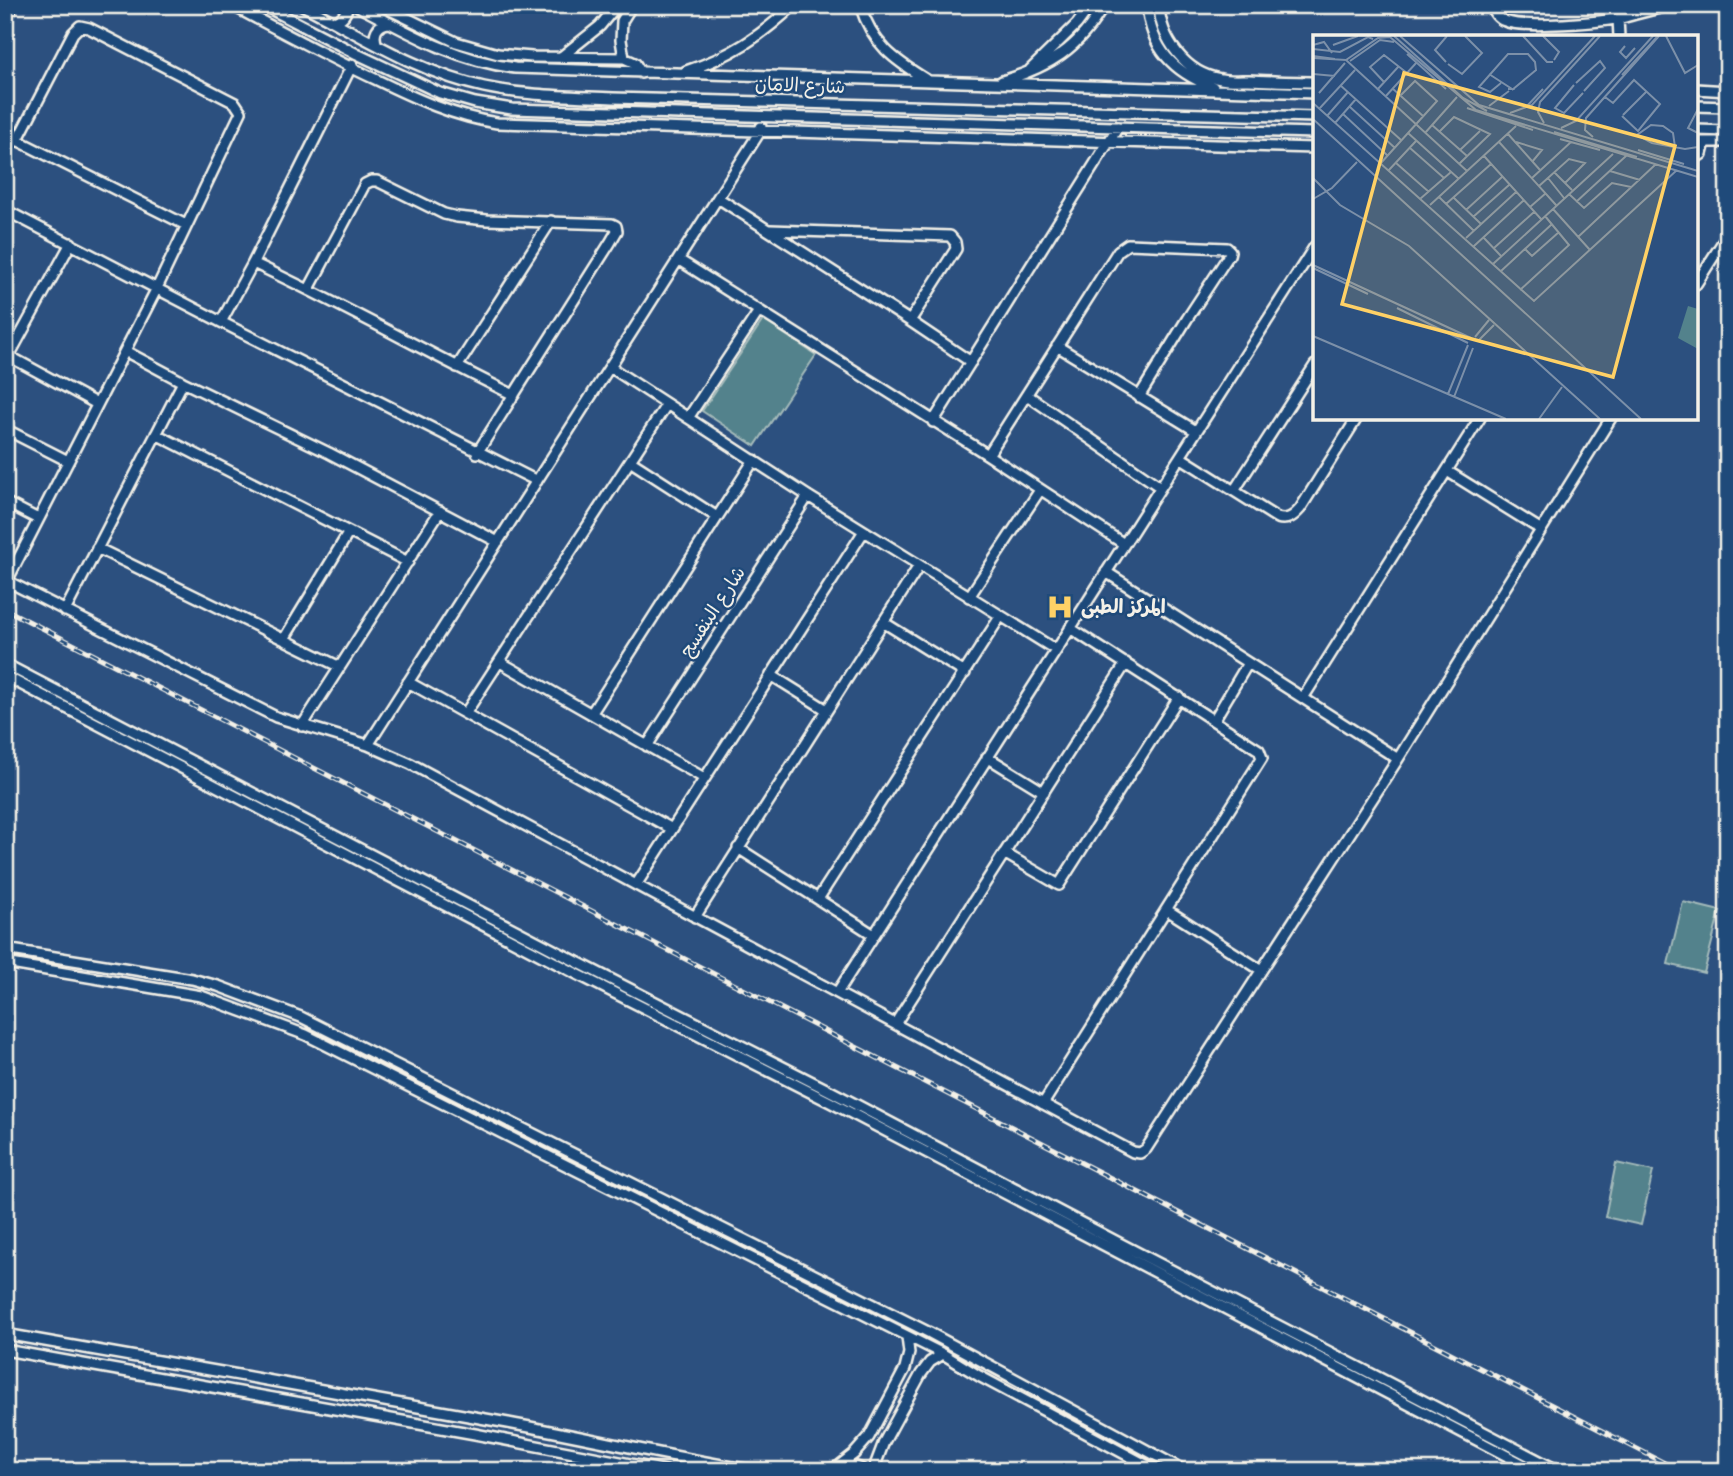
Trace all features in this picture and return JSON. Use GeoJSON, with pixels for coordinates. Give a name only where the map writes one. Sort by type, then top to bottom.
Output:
{"type":"FeatureCollection","features":[{"type":"Feature","properties":{"kind":"street"},"geometry":{"type":"LineString","coordinates":[[5,20],[13,5]]}},
{"type":"Feature","properties":{"kind":"street"},"geometry":{"type":"LineString","coordinates":[[230,5],[408,95],[481,121],[1313,148]]}},
{"type":"Feature","properties":{"kind":"street"},"geometry":{"type":"LineString","coordinates":[[263,5],[440,93],[475,103],[512,108],[1310,133],[1310,117]]}},
{"type":"Feature","properties":{"kind":"street","name":"شارع الامان"},"geometry":{"type":"LineString","coordinates":[[302,5],[377,45],[448,77],[483,87],[520,93],[613,98],[1310,117]]}},
{"type":"Feature","properties":{"kind":"street"},"geometry":{"type":"LineString","coordinates":[[334,22],[345,14],[347,5]]}},
{"type":"Feature","properties":{"kind":"street","name":"شارع الامان"},"geometry":{"type":"LineString","coordinates":[[356,5],[466,58],[502,67],[1313,93]]}},
{"type":"Feature","properties":{"kind":"street"},"geometry":{"type":"LineString","coordinates":[[380,5],[456,42],[498,54],[624,58],[635,63],[641,73]]}},
{"type":"Feature","properties":{"kind":"street"},"geometry":{"type":"LineString","coordinates":[[624,58],[622,21],[632,5]]}},
{"type":"Feature","properties":{"kind":"street"},"geometry":{"type":"LineString","coordinates":[[775,23],[784,5]]}},
{"type":"Feature","properties":{"kind":"street"},"geometry":{"type":"LineString","coordinates":[[678,74],[729,55],[775,23],[794,5]]}},
{"type":"Feature","properties":{"kind":"street"},"geometry":{"type":"LineString","coordinates":[[860,5],[874,37],[887,53],[929,81]]}},
{"type":"Feature","properties":{"kind":"street"},"geometry":{"type":"LineString","coordinates":[[1026,74],[1077,24],[1091,5]]}},
{"type":"Feature","properties":{"kind":"street"},"geometry":{"type":"LineString","coordinates":[[995,83],[1042,67],[1070,48],[1104,5]]}},
{"type":"Feature","properties":{"kind":"street"},"geometry":{"type":"LineString","coordinates":[[1147,5],[1152,31],[1170,62],[1193,80],[1222,90]]}},
{"type":"Feature","properties":{"kind":"street"},"geometry":{"type":"LineString","coordinates":[[1158,5],[1164,32],[1173,49],[1186,63],[1202,73],[1220,79],[1313,82]]}},
{"type":"Feature","properties":{"kind":"street"},"geometry":{"type":"LineString","coordinates":[[1491,5],[1492,10],[1502,20],[1515,24],[1592,22],[1673,5]]}},
{"type":"Feature","properties":{"kind":"street"},"geometry":{"type":"LineString","coordinates":[[561,57],[587,37],[615,9],[622,21]]}},
{"type":"Feature","properties":{"kind":"street"},"geometry":{"type":"LineString","coordinates":[[1618,18],[1619,35]]}},
{"type":"Feature","properties":{"kind":"street"},"geometry":{"type":"LineString","coordinates":[[377,45],[376,30],[382,24],[389,23]]}},
{"type":"Feature","properties":{"kind":"street"},"geometry":{"type":"LineString","coordinates":[[18,141],[75,29],[80,26],[89,28],[235,103],[241,112],[157,288],[6,580],[276,717],[368,745],[411,764],[1133,1152],[1143,1151],[1261,970],[1398,759],[1610,420]]}},
{"type":"Feature","properties":{"kind":"street"},"geometry":{"type":"LineString","coordinates":[[221,322],[357,54]]}},
{"type":"Feature","properties":{"kind":"street"},"geometry":{"type":"LineString","coordinates":[[541,69],[542,57]]}},
{"type":"Feature","properties":{"kind":"street"},"geometry":{"type":"LineString","coordinates":[[1698,89],[1728,91]]}},
{"type":"Feature","properties":{"kind":"street"},"geometry":{"type":"LineString","coordinates":[[612,111],[613,98]]}},
{"type":"Feature","properties":{"kind":"street"},"geometry":{"type":"LineString","coordinates":[[368,745],[761,130],[763,102]]}},
{"type":"Feature","properties":{"kind":"street"},"geometry":{"type":"LineString","coordinates":[[1698,106],[1728,107]]}},
{"type":"Feature","properties":{"kind":"street"},"geometry":{"type":"LineString","coordinates":[[1057,125],[1058,110]]}},
{"type":"Feature","properties":{"kind":"street"},"geometry":{"type":"LineString","coordinates":[[933,422],[1118,127]]}},
{"type":"Feature","properties":{"kind":"street"},"geometry":{"type":"LineString","coordinates":[[1698,130],[1728,131]]}},
{"type":"Feature","properties":{"kind":"street"},"geometry":{"type":"LineString","coordinates":[[5,134],[186,225]]}},
{"type":"Feature","properties":{"kind":"street"},"geometry":{"type":"LineString","coordinates":[[1701,142],[1728,142]]}},
{"type":"Feature","properties":{"kind":"street"},"geometry":{"type":"LineString","coordinates":[[309,289],[365,184],[370,180],[444,214],[457,217],[616,226],[617,231],[477,453]]}},
{"type":"Feature","properties":{"kind":"street"},"geometry":{"type":"LineString","coordinates":[[718,198],[971,362]]}},
{"type":"Feature","properties":{"kind":"street"},"geometry":{"type":"LineString","coordinates":[[5,210],[477,453],[537,481]]}},
{"type":"Feature","properties":{"kind":"street"},"geometry":{"type":"LineString","coordinates":[[457,367],[551,221]]}},
{"type":"Feature","properties":{"kind":"street"},"geometry":{"type":"LineString","coordinates":[[768,230],[950,236],[956,242],[954,253],[910,321]]}},
{"type":"Feature","properties":{"kind":"street"},"geometry":{"type":"LineString","coordinates":[[1698,281],[1728,234]]}},
{"type":"Feature","properties":{"kind":"street"},"geometry":{"type":"LineString","coordinates":[[71,243],[7,355],[97,404]]}},
{"type":"Feature","properties":{"kind":"street"},"geometry":{"type":"LineString","coordinates":[[988,455],[1118,251],[1128,244],[1227,248],[1229,255],[1139,397]]}},
{"type":"Feature","properties":{"kind":"street"},"geometry":{"type":"LineString","coordinates":[[837,993],[1313,249]]}},
{"type":"Feature","properties":{"kind":"street"},"geometry":{"type":"LineString","coordinates":[[679,260],[1124,544]]}},
{"type":"Feature","properties":{"kind":"street"},"geometry":{"type":"LineString","coordinates":[[253,263],[514,395]]}},
{"type":"Feature","properties":{"kind":"street"},"geometry":{"type":"LineString","coordinates":[[688,418],[759,311]]}},
{"type":"Feature","properties":{"kind":"street"},"geometry":{"type":"LineString","coordinates":[[1057,346],[1196,431]]}},
{"type":"Feature","properties":{"kind":"street"},"geometry":{"type":"LineString","coordinates":[[125,351],[498,542]]}},
{"type":"Feature","properties":{"kind":"street"},"geometry":{"type":"LineString","coordinates":[[610,367],[808,496],[1056,650]]}},
{"type":"Feature","properties":{"kind":"street"},"geometry":{"type":"LineString","coordinates":[[1234,491],[1313,368]]}},
{"type":"Feature","properties":{"kind":"street"},"geometry":{"type":"LineString","coordinates":[[65,611],[183,382]]}},
{"type":"Feature","properties":{"kind":"street"},"geometry":{"type":"LineString","coordinates":[[1027,395],[1160,487]]}},
{"type":"Feature","properties":{"kind":"street"},"geometry":{"type":"LineString","coordinates":[[466,714],[667,404]]}},
{"type":"Feature","properties":{"kind":"street"},"geometry":{"type":"LineString","coordinates":[[1180,457],[1276,518],[1290,518],[1300,509],[1356,420]]}},
{"type":"Feature","properties":{"kind":"street"},"geometry":{"type":"LineString","coordinates":[[1303,698],[1479,420]]}},
{"type":"Feature","properties":{"kind":"street"},"geometry":{"type":"LineString","coordinates":[[5,429],[68,461]]}},
{"type":"Feature","properties":{"kind":"street"},"geometry":{"type":"LineString","coordinates":[[156,434],[408,562]]}},
{"type":"Feature","properties":{"kind":"street"},"geometry":{"type":"LineString","coordinates":[[591,714],[754,460]]}},
{"type":"Feature","properties":{"kind":"street"},"geometry":{"type":"LineString","coordinates":[[630,461],[718,517]]}},
{"type":"Feature","properties":{"kind":"street"},"geometry":{"type":"LineString","coordinates":[[1447,471],[1540,529]]}},
{"type":"Feature","properties":{"kind":"street"},"geometry":{"type":"LineString","coordinates":[[969,597],[1040,490]]}},
{"type":"Feature","properties":{"kind":"street","name":"شارع البنفسج"},"geometry":{"type":"LineString","coordinates":[[647,746],[808,496]]}},
{"type":"Feature","properties":{"kind":"street"},"geometry":{"type":"LineString","coordinates":[[5,502],[38,519]]}},
{"type":"Feature","properties":{"kind":"street"},"geometry":{"type":"LineString","coordinates":[[302,726],[440,511]]}},
{"type":"Feature","properties":{"kind":"street"},"geometry":{"type":"LineString","coordinates":[[636,885],[864,531]]}},
{"type":"Feature","properties":{"kind":"street"},"geometry":{"type":"LineString","coordinates":[[284,639],[349,532]]}},
{"type":"Feature","properties":{"kind":"street"},"geometry":{"type":"LineString","coordinates":[[97,548],[340,667]]}},
{"type":"Feature","properties":{"kind":"street"},"geometry":{"type":"LineString","coordinates":[[695,917],[919,566]]}},
{"type":"Feature","properties":{"kind":"street"},"geometry":{"type":"LineString","coordinates":[[1106,572],[1398,759]]}},
{"type":"Feature","properties":{"kind":"street"},"geometry":{"type":"LineString","coordinates":[[818,899],[1000,617]]}},
{"type":"Feature","properties":{"kind":"street"},"geometry":{"type":"LineString","coordinates":[[883,622],[965,673]]}},
{"type":"Feature","properties":{"kind":"street"},"geometry":{"type":"LineString","coordinates":[[1043,1104],[1262,758],[1259,750],[1070,628]]}},
{"type":"Feature","properties":{"kind":"street"},"geometry":{"type":"LineString","coordinates":[[500,662],[705,778]]}},
{"type":"Feature","properties":{"kind":"street"},"geometry":{"type":"LineString","coordinates":[[895,1024],[1126,663]]}},
{"type":"Feature","properties":{"kind":"street"},"geometry":{"type":"LineString","coordinates":[[1214,720],[1248,663]]}},
{"type":"Feature","properties":{"kind":"street"},"geometry":{"type":"LineString","coordinates":[[5,664],[1559,1471]]}},
{"type":"Feature","properties":{"kind":"street"},"geometry":{"type":"LineString","coordinates":[[771,675],[827,710]]}},
{"type":"Feature","properties":{"kind":"street"},"geometry":{"type":"LineString","coordinates":[[5,676],[575,973],[830,1102],[1536,1471]]}},
{"type":"Feature","properties":{"kind":"street"},"geometry":{"type":"LineString","coordinates":[[408,682],[672,829]]}},
{"type":"Feature","properties":{"kind":"street"},"geometry":{"type":"LineString","coordinates":[[1004,853],[1059,885],[1179,697]]}},
{"type":"Feature","properties":{"kind":"street"},"geometry":{"type":"LineString","coordinates":[[988,758],[1044,792]]}},
{"type":"Feature","properties":{"kind":"street"},"geometry":{"type":"LineString","coordinates":[[738,848],[874,935]]}},
{"type":"Feature","properties":{"kind":"street"},"geometry":{"type":"LineString","coordinates":[[1167,909],[1261,970]]}},
{"type":"Feature","properties":{"kind":"street"},"geometry":{"type":"LineString","coordinates":[[5,949],[192,979],[218,986],[311,1022],[930,1333],[1185,1471]]}},
{"type":"Feature","properties":{"kind":"street"},"geometry":{"type":"LineString","coordinates":[[5,963],[201,996],[318,1040],[943,1354],[1157,1471]]}},
{"type":"Feature","properties":{"kind":"street"},"geometry":{"type":"LineString","coordinates":[[276,1023],[282,1010]]}},
{"type":"Feature","properties":{"kind":"street"},"geometry":{"type":"LineString","coordinates":[[818,1292],[824,1280]]}},
{"type":"Feature","properties":{"kind":"street"},"geometry":{"type":"LineString","coordinates":[[5,1334],[509,1423],[701,1466],[758,1471]]}},
{"type":"Feature","properties":{"kind":"street"},"geometry":{"type":"LineString","coordinates":[[827,1471],[855,1454],[869,1437],[905,1369],[909,1353],[907,1337]]}},
{"type":"Feature","properties":{"kind":"street"},"geometry":{"type":"LineString","coordinates":[[5,1350],[424,1424],[667,1471]]}},
{"type":"Feature","properties":{"kind":"street"},"geometry":{"type":"LineString","coordinates":[[873,1471],[884,1442],[921,1374],[930,1362],[943,1354]]}},
{"type":"Feature","properties":{"kind":"street"},"geometry":{"type":"LineString","coordinates":[[979,1376],[986,1363]]}},
{"type":"Feature","properties":{"kind":"street"},"geometry":{"type":"LineString","coordinates":[[840,1465],[855,1466],[865,1471]]}},
{"type":"Feature","properties":{"kind":"green space"},"geometry":{"type":"Polygon","coordinates":[[[763,320],[816,355],[755,446],[702,411],[763,320]]]}},
{"type":"Feature","properties":{"kind":"green space"},"geometry":{"type":"Polygon","coordinates":[[[1683,902],[1720,911],[1704,973],[1668,964],[1683,902]]]}},
{"type":"Feature","properties":{"kind":"green space"},"geometry":{"type":"Polygon","coordinates":[[[1616,1163],[1653,1171],[1641,1225],[1605,1217],[1616,1163]]]}},
{"type":"Feature","properties":{"kind":"railway"},"geometry":{"type":"LineString","coordinates":[[5,609],[1680,1471]]}},
{"type":"Feature","properties":{"kind":"place","name":"المركز الطبى"},"geometry":{"type":"Point","coordinates":[1060,607]}}]}
